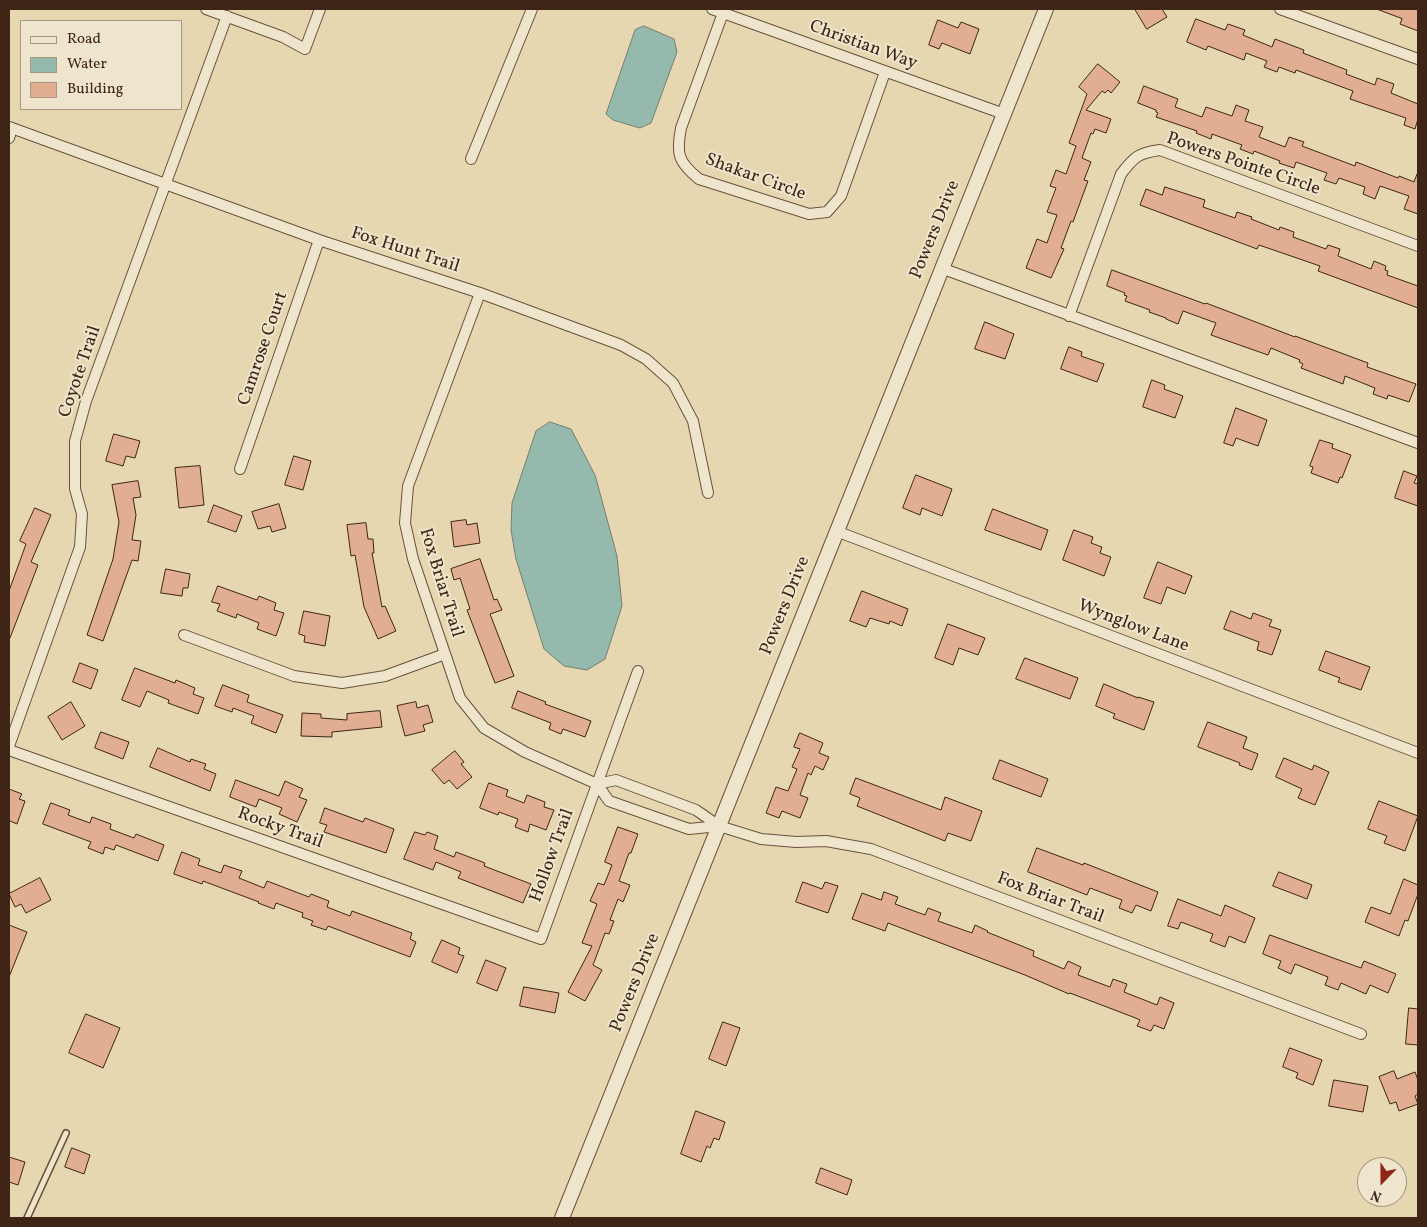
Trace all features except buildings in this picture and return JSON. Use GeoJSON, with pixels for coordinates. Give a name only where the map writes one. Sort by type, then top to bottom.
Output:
{"type":"FeatureCollection","features":[{"type":"Feature","properties":{"kind":"street"},"geometry":{"type":"LineString","coordinates":[[206,9],[283,37],[305,49],[320,9]]}},
{"type":"Feature","properties":{"kind":"street"},"geometry":{"type":"LineString","coordinates":[[471,159],[532,9]]}},
{"type":"Feature","properties":{"kind":"street","name":"Christian Way"},"geometry":{"type":"LineString","coordinates":[[712,9],[1004,114]]}},
{"type":"Feature","properties":{"kind":"street","name":"Powers Drive"},"geometry":{"type":"LineString","coordinates":[[562,1218],[1046,9]]}},
{"type":"Feature","properties":{"kind":"street"},"geometry":{"type":"LineString","coordinates":[[1280,9],[1418,59]]}},
{"type":"Feature","properties":{"kind":"street","name":"Shakar Circle"},"geometry":{"type":"LineString","coordinates":[[723,12],[681,128],[677,147],[686,168],[699,179],[809,214],[827,212],[841,196],[885,72]]}},
{"type":"Feature","properties":{"kind":"street","name":"Coyote Trail"},"geometry":{"type":"LineString","coordinates":[[9,746],[80,547],[82,514],[75,489],[74,442],[86,401],[227,16]]}},
{"type":"Feature","properties":{"kind":"street","name":"Fox Hunt Trail"},"geometry":{"type":"LineString","coordinates":[[10,131],[165,184],[319,240],[480,293],[621,344],[646,359],[672,383],[693,421],[708,493]]}},
{"type":"Feature","properties":{"kind":"street","name":"Powers Pointe Circle"},"geometry":{"type":"LineString","coordinates":[[1069,316],[1121,174],[1131,161],[1143,152],[1160,150],[1418,246]]}},
{"type":"Feature","properties":{"kind":"street","name":"Camrose Court"},"geometry":{"type":"LineString","coordinates":[[240,469],[319,240]]}},
{"type":"Feature","properties":{"kind":"street"},"geometry":{"type":"LineString","coordinates":[[941,268],[1418,443]]}},
{"type":"Feature","properties":{"kind":"street","name":"Fox Briar Trail"},"geometry":{"type":"LineString","coordinates":[[480,293],[408,486],[405,523],[413,559],[460,698],[484,728],[525,752],[597,784],[609,801],[688,829],[719,826]]}},
{"type":"Feature","properties":{"kind":"street","name":"Wynglow Lane"},"geometry":{"type":"LineString","coordinates":[[836,531],[1418,753]]}},
{"type":"Feature","properties":{"kind":"street"},"geometry":{"type":"LineString","coordinates":[[184,635],[294,676],[342,683],[385,676],[445,654]]}},
{"type":"Feature","properties":{"kind":"street","name":"Hollow Trail"},"geometry":{"type":"LineString","coordinates":[[540,939],[638,671]]}},
{"type":"Feature","properties":{"kind":"street","name":"Rocky Trail"},"geometry":{"type":"LineString","coordinates":[[9,750],[540,939]]}},
{"type":"Feature","properties":{"kind":"street","name":"Fox Briar Trail"},"geometry":{"type":"LineString","coordinates":[[597,784],[616,780],[696,810],[719,826],[761,839],[796,842],[826,841],[872,849],[1361,1034]]}},
{"type":"Feature","properties":{"kind":"lane"},"geometry":{"type":"LineString","coordinates":[[27,1218],[66,1133]]}},
{"type":"Feature","properties":{"kind":"water"},"geometry":{"type":"Polygon","coordinates":[[[644,26],[674,39],[677,52],[651,123],[640,128],[613,120],[606,114],[635,30],[644,26]]]}},
{"type":"Feature","properties":{"kind":"water"},"geometry":{"type":"Polygon","coordinates":[[[550,422],[571,429],[595,475],[617,556],[622,606],[605,659],[587,670],[564,666],[544,649],[516,559],[511,530],[512,503],[536,431],[550,422]]]}}]}
